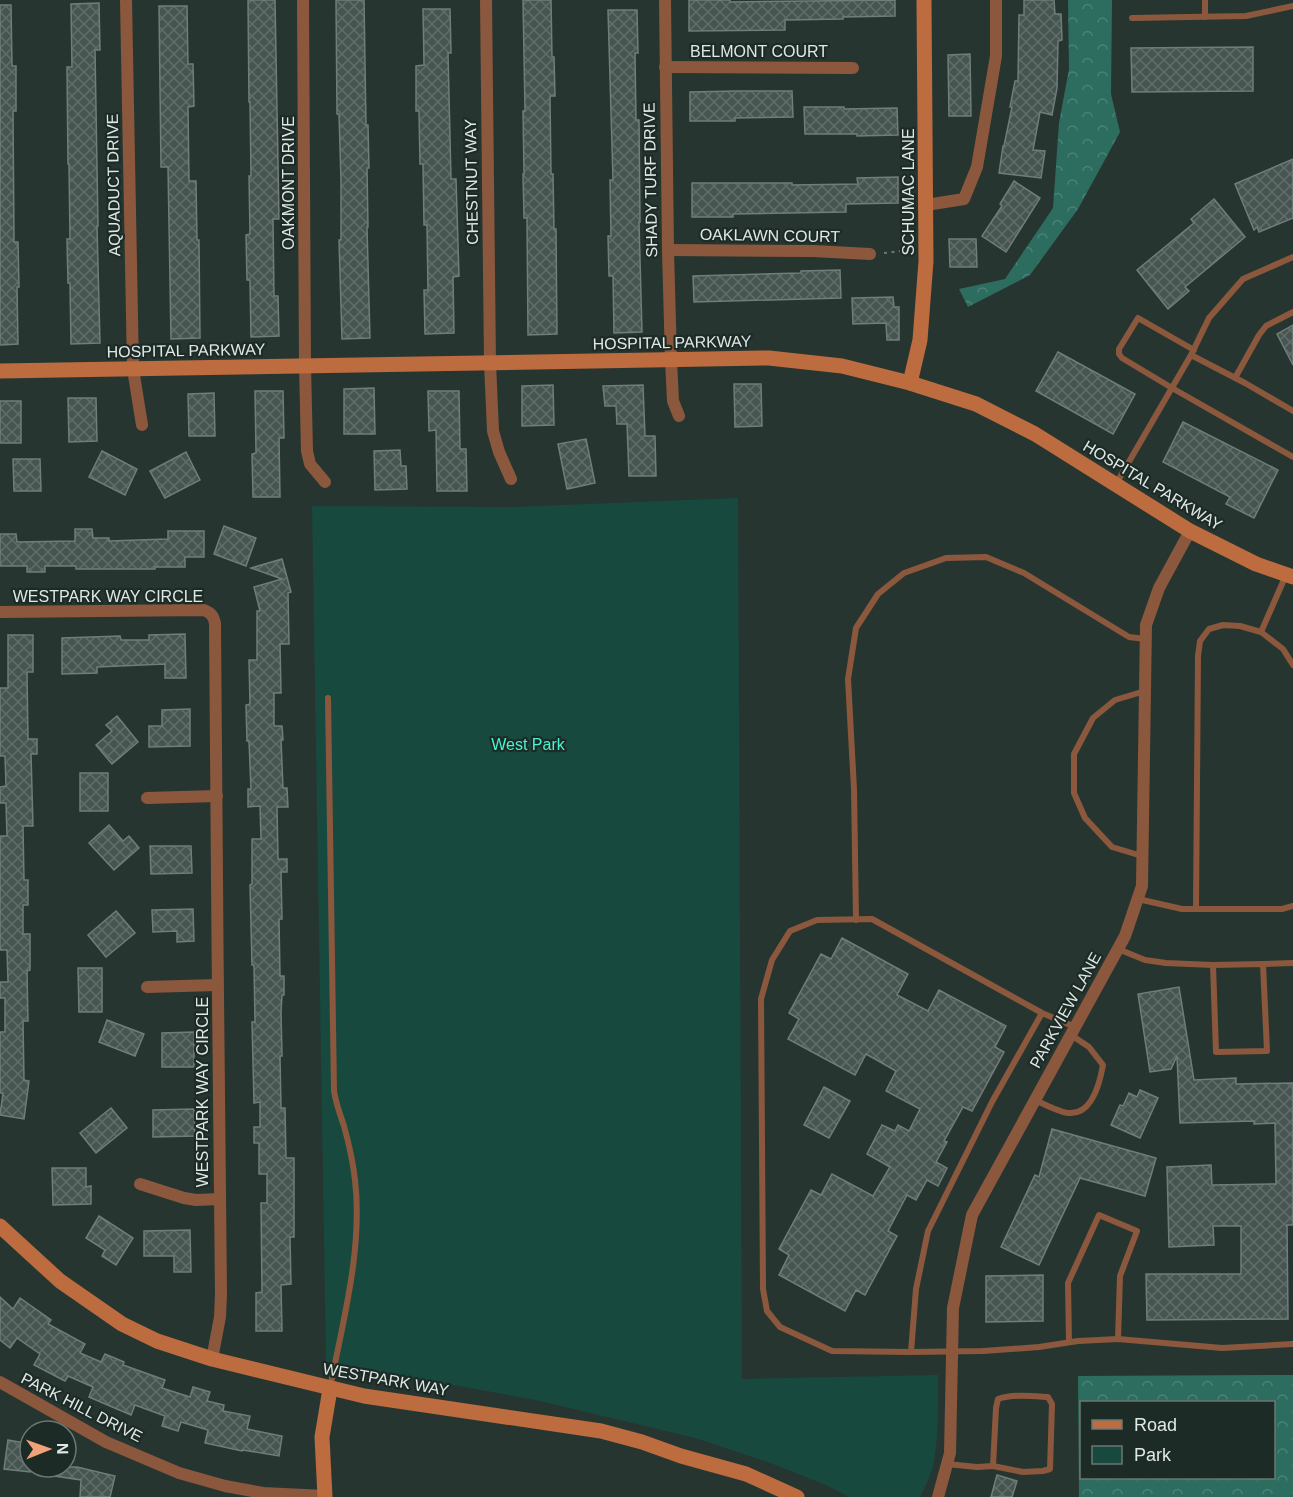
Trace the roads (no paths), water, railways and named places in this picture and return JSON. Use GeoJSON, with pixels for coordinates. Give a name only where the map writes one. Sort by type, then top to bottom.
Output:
{"type":"FeatureCollection","features":[{"type":"Feature","properties":{"kind":"street","name":"AQUADUCT DRIVE"},"geometry":{"type":"LineString","coordinates":[[126,0],[133,369],[142,425]]}},
{"type":"Feature","properties":{"kind":"street","name":"OAKMONT DRIVE"},"geometry":{"type":"LineString","coordinates":[[303,0],[307,451],[310,464],[325,483]]}},
{"type":"Feature","properties":{"kind":"street","name":"CHESTNUT WAY"},"geometry":{"type":"LineString","coordinates":[[486,0],[490,363],[493,431],[499,452],[512,479]]}},
{"type":"Feature","properties":{"kind":"street","name":"SHADY TURF DRIVE"},"geometry":{"type":"LineString","coordinates":[[665,0],[671,360],[673,402],[679,416]]}},
{"type":"Feature","properties":{"kind":"street","name":"SCHUMAC LANE"},"geometry":{"type":"LineString","coordinates":[[910,383],[920,340],[926,249],[924,0]]}},
{"type":"Feature","properties":{"kind":"street"},"geometry":{"type":"LineString","coordinates":[[926,205],[964,199],[977,167],[996,56],[996,0]]}},
{"type":"Feature","properties":{"kind":"street","name":"BELMONT COURT"},"geometry":{"type":"LineString","coordinates":[[665,67],[853,68]]}},
{"type":"Feature","properties":{"kind":"street","name":"OAKLAWN COURT"},"geometry":{"type":"LineString","coordinates":[[668,250],[813,251],[870,254]]}},
{"type":"Feature","properties":{"kind":"street","name":"HOSPITAL PARKWAY"},"geometry":{"type":"LineString","coordinates":[[0,371],[769,358],[842,366],[910,383],[976,404],[1035,434],[1190,531],[1256,564],[1289,576]]}},
{"type":"Feature","properties":{"kind":"street","name":"PARKVIEW LANE"},"geometry":{"type":"LineString","coordinates":[[938,1497],[950,1453],[953,1308],[972,1215],[1125,936],[1142,886],[1146,625],[1159,588],[1190,531]]}},
{"type":"Feature","properties":{"kind":"street","name":"WESTPARK WAY CIRCLE"},"geometry":{"type":"LineString","coordinates":[[0,612],[204,610],[213,615],[215,623],[217,796],[220,1317],[212,1359]]}},
{"type":"Feature","properties":{"kind":"street"},"geometry":{"type":"LineString","coordinates":[[147,798],[217,796]]}},
{"type":"Feature","properties":{"kind":"street","name":"WESTPARK WAY CIRCLE"},"geometry":{"type":"LineString","coordinates":[[147,987],[217,985]]}},
{"type":"Feature","properties":{"kind":"street","name":"WESTPARK WAY CIRCLE"},"geometry":{"type":"LineString","coordinates":[[140,1184],[184,1198],[219,1200]]}},
{"type":"Feature","properties":{"kind":"street","name":"WESTPARK WAY"},"geometry":{"type":"LineString","coordinates":[[0,1226],[60,1281],[122,1324],[157,1341],[212,1359],[364,1396],[601,1431],[746,1474],[798,1497]]}},
{"type":"Feature","properties":{"kind":"street","name":"PARK HILL DRIVE"},"geometry":{"type":"LineString","coordinates":[[1,1387],[106,1442],[179,1473],[225,1486],[263,1493],[325,1497]]}},
{"type":"Feature","properties":{"kind":"street"},"geometry":{"type":"LineString","coordinates":[[325,1497],[322,1437],[330,1389]]}},
{"type":"Feature","properties":{"kind":"lane"},"geometry":{"type":"LineString","coordinates":[[1205,0],[1205,17]]}},
{"type":"Feature","properties":{"kind":"lane"},"geometry":{"type":"LineString","coordinates":[[1132,18],[1246,16],[1293,6]]}},
{"type":"Feature","properties":{"kind":"lane"},"geometry":{"type":"LineString","coordinates":[[1115,485],[1193,352],[1209,318],[1243,279],[1293,257]]}},
{"type":"Feature","properties":{"kind":"lane"},"geometry":{"type":"LineString","coordinates":[[1235,378],[1266,326],[1293,312]]}},
{"type":"Feature","properties":{"kind":"lane"},"geometry":{"type":"LineString","coordinates":[[1293,411],[1138,318],[1119,349],[1122,358],[1293,457]]}},
{"type":"Feature","properties":{"kind":"lane"},"geometry":{"type":"LineString","coordinates":[[855,920],[854,789],[848,679],[856,628],[878,594],[904,573],[946,558],[986,557],[1024,573],[1129,637],[1146,639]]}},
{"type":"Feature","properties":{"kind":"lane"},"geometry":{"type":"LineString","coordinates":[[1261,632],[1289,576]]}},
{"type":"Feature","properties":{"kind":"lane"},"geometry":{"type":"LineString","coordinates":[[1196,909],[1200,641],[1209,629],[1222,625],[1240,626],[1261,632],[1283,649],[1293,664]]}},
{"type":"Feature","properties":{"kind":"lane"},"geometry":{"type":"LineString","coordinates":[[1142,856],[1112,848],[1085,819],[1074,794],[1074,754],[1093,718],[1115,700],[1145,691]]}},
{"type":"Feature","properties":{"kind":"lane"},"geometry":{"type":"LineString","coordinates":[[328,698],[334,1091],[336,1107],[350,1149],[357,1217],[354,1257],[330,1389]]}},
{"type":"Feature","properties":{"kind":"lane"},"geometry":{"type":"LineString","coordinates":[[1137,899],[1182,909],[1282,909],[1293,906]]}},
{"type":"Feature","properties":{"kind":"lane"},"geometry":{"type":"LineString","coordinates":[[1035,1100],[1069,1114],[1078,1112],[1089,1104],[1100,1082],[1103,1065],[1073,1030],[872,919],[817,921],[790,931],[772,960],[761,999],[763,1289],[766,1311],[780,1328],[832,1351],[983,1351],[1118,1339],[1222,1348],[1293,1344]]}},
{"type":"Feature","properties":{"kind":"lane"},"geometry":{"type":"LineString","coordinates":[[1118,948],[1145,960],[1166,963],[1213,965],[1293,963]]}},
{"type":"Feature","properties":{"kind":"lane"},"geometry":{"type":"LineString","coordinates":[[1213,965],[1216,1052],[1267,1051],[1263,964]]}},
{"type":"Feature","properties":{"kind":"lane"},"geometry":{"type":"LineString","coordinates":[[911,1352],[916,1289],[928,1231],[992,1102],[1042,1013]]}},
{"type":"Feature","properties":{"kind":"lane"},"geometry":{"type":"LineString","coordinates":[[1070,1342],[1068,1283],[1099,1215],[1137,1231],[1120,1276],[1118,1339]]}},
{"type":"Feature","properties":{"kind":"lane"},"geometry":{"type":"LineString","coordinates":[[947,1464],[993,1466],[1023,1472],[1043,1472],[1050,1469],[1052,1404],[1048,1397],[1014,1396],[998,1399],[993,1466]]}},
{"type":"Feature","properties":{"kind":"park label","name":"West Park"},"geometry":{"type":"Point","coordinates":[528,744]}}]}
